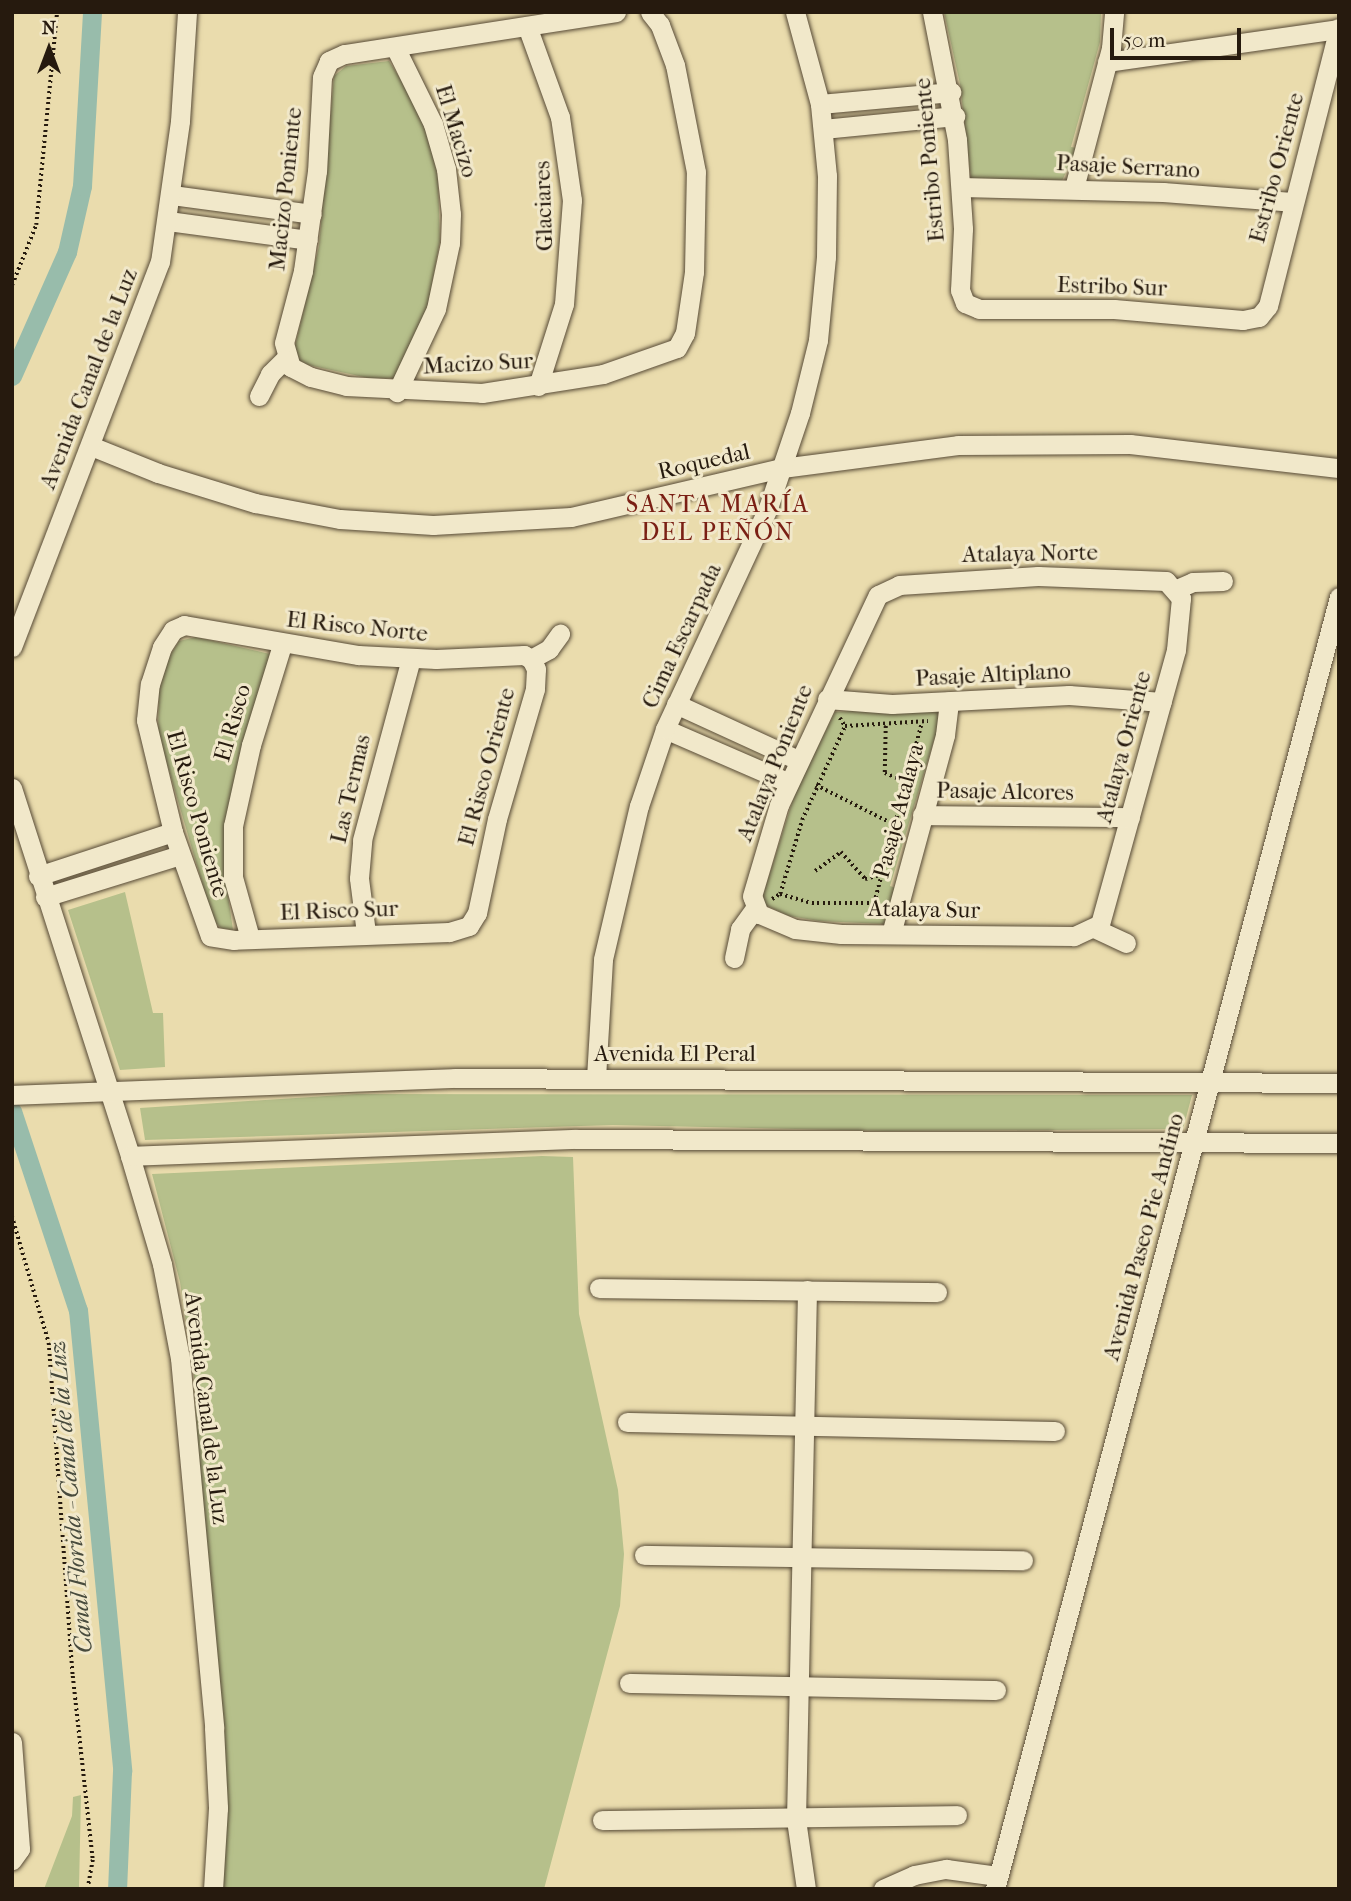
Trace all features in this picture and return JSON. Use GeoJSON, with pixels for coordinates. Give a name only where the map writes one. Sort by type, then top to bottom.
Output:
{"type":"FeatureCollection","features":[{"type":"Feature","properties":{"kind":"street","name":"Avenida Canal de la Luz"},"geometry":{"type":"LineString","coordinates":[[12,647],[149,299],[172,195],[187,12]]}},
{"type":"Feature","properties":{"kind":"street"},"geometry":{"type":"LineString","coordinates":[[396,47],[616,12]]}},
{"type":"Feature","properties":{"kind":"street","name":"Macizo Sur"},"geometry":{"type":"LineString","coordinates":[[285,359],[296,371],[320,380],[397,392],[468,393],[537,386],[631,366],[677,348],[685,333],[694,272],[696,172],[675,65],[663,32],[650,12]]}},
{"type":"Feature","properties":{"kind":"street","name":"Cima Escarpada"},"geometry":{"type":"LineString","coordinates":[[596,1078],[599,984],[611,914],[639,806],[665,729],[744,563],[782,468],[811,373],[821,322],[827,219],[823,129],[820,104],[795,12]]}},
{"type":"Feature","properties":{"kind":"street","name":"Estribo Poniente"},"geometry":{"type":"LineString","coordinates":[[932,12],[955,116],[961,187],[960,290],[965,303]]}},
{"type":"Feature","properties":{"kind":"street"},"geometry":{"type":"LineString","coordinates":[[1074,188],[1107,62],[1114,12]]}},
{"type":"Feature","properties":{"kind":"street","name":"Glaciares"},"geometry":{"type":"LineString","coordinates":[[527,26],[557,109],[572,200],[562,316],[537,386]]}},
{"type":"Feature","properties":{"kind":"street"},"geometry":{"type":"LineString","coordinates":[[1107,62],[1339,29]]}},
{"type":"Feature","properties":{"kind":"street","name":"Estribo Oriente"},"geometry":{"type":"LineString","coordinates":[[1259,317],[1268,306],[1339,29]]}},
{"type":"Feature","properties":{"kind":"street","name":"Macizo Poniente"},"geometry":{"type":"LineString","coordinates":[[285,359],[284,343],[312,214],[322,77],[329,61],[344,54],[396,47]]}},
{"type":"Feature","properties":{"kind":"street","name":"El Macizo"},"geometry":{"type":"LineString","coordinates":[[396,47],[433,124],[446,169],[451,214],[449,252],[436,309],[397,392]]}},
{"type":"Feature","properties":{"kind":"street"},"geometry":{"type":"LineString","coordinates":[[820,104],[951,92]]}},
{"type":"Feature","properties":{"kind":"street"},"geometry":{"type":"LineString","coordinates":[[823,129],[955,116]]}},
{"type":"Feature","properties":{"kind":"street","name":"Pasaje Serrano"},"geometry":{"type":"LineString","coordinates":[[961,187],[1074,188],[1293,202]]}},
{"type":"Feature","properties":{"kind":"street"},"geometry":{"type":"LineString","coordinates":[[172,195],[312,214]]}},
{"type":"Feature","properties":{"kind":"street"},"geometry":{"type":"LineString","coordinates":[[168,220],[308,240]]}},
{"type":"Feature","properties":{"kind":"street","name":"Estribo Sur"},"geometry":{"type":"LineString","coordinates":[[965,303],[979,309],[1114,309],[1243,320],[1259,317]]}},
{"type":"Feature","properties":{"kind":"street"},"geometry":{"type":"LineString","coordinates":[[259,396],[270,374],[285,359]]}},
{"type":"Feature","properties":{"kind":"street","name":"Roquedal"},"geometry":{"type":"LineString","coordinates":[[91,446],[158,473],[255,503],[340,519],[413,524],[490,525],[570,517],[782,468],[884,451],[1064,442],[1215,451],[1339,468]]}},
{"type":"Feature","properties":{"kind":"street","name":"Atalaya Norte"},"geometry":{"type":"LineString","coordinates":[[882,591],[911,584],[1038,576],[1153,580],[1177,589]]}},
{"type":"Feature","properties":{"kind":"street"},"geometry":{"type":"LineString","coordinates":[[1177,589],[1193,582],[1223,581]]}},
{"type":"Feature","properties":{"kind":"street","name":"Atalaya Oriente"},"geometry":{"type":"LineString","coordinates":[[1096,929],[1105,913],[1182,619],[1177,589]]}},
{"type":"Feature","properties":{"kind":"street","name":"Atalaya Poniente"},"geometry":{"type":"LineString","coordinates":[[734,958],[740,929],[754,910],[751,896],[793,771],[882,591]]}},
{"type":"Feature","properties":{"kind":"street","name":"Avenida Paseo Pie Andino"},"geometry":{"type":"LineString","coordinates":[[997,1882],[1339,597]]}},
{"type":"Feature","properties":{"kind":"street","name":"El Risco Norte"},"geometry":{"type":"LineString","coordinates":[[178,627],[196,625],[282,645],[411,659],[524,655],[531,659]]}},
{"type":"Feature","properties":{"kind":"street","name":"El Risco Poniente"},"geometry":{"type":"LineString","coordinates":[[178,627],[162,647],[146,709],[149,743],[180,855],[210,936]]}},
{"type":"Feature","properties":{"kind":"street"},"geometry":{"type":"LineString","coordinates":[[531,659],[549,649],[560,634]]}},
{"type":"Feature","properties":{"kind":"street","name":"El Risco"},"geometry":{"type":"LineString","coordinates":[[250,939],[233,877],[233,826],[251,744],[282,645]]}},
{"type":"Feature","properties":{"kind":"street","name":"Las Termas"},"geometry":{"type":"LineString","coordinates":[[366,933],[359,878],[362,840],[411,659]]}},
{"type":"Feature","properties":{"kind":"street","name":"El Risco Oriente"},"geometry":{"type":"LineString","coordinates":[[469,926],[477,913],[491,842],[535,689],[536,669],[531,659]]}},
{"type":"Feature","properties":{"kind":"street","name":"Pasaje Altiplano"},"geometry":{"type":"LineString","coordinates":[[827,699],[869,705],[1069,695],[1162,702]]}},
{"type":"Feature","properties":{"kind":"street","name":"Pasaje Atalaya"},"geometry":{"type":"LineString","coordinates":[[891,934],[948,722],[949,701]]}},
{"type":"Feature","properties":{"kind":"street"},"geometry":{"type":"LineString","coordinates":[[676,704],[793,771]]}},
{"type":"Feature","properties":{"kind":"street"},"geometry":{"type":"LineString","coordinates":[[665,729],[793,771]]}},
{"type":"Feature","properties":{"kind":"street","name":"Avenida Canal de la Luz"},"geometry":{"type":"LineString","coordinates":[[12,788],[107,1092],[131,1156],[162,1264],[180,1358],[214,1728],[218,1808],[214,1889]]}},
{"type":"Feature","properties":{"kind":"street","name":"Pasaje Alcores"},"geometry":{"type":"LineString","coordinates":[[922,815],[1130,817]]}},
{"type":"Feature","properties":{"kind":"street"},"geometry":{"type":"LineString","coordinates":[[38,876],[173,832]]}},
{"type":"Feature","properties":{"kind":"street"},"geometry":{"type":"LineString","coordinates":[[45,897],[180,855]]}},
{"type":"Feature","properties":{"kind":"street","name":"Atalaya Sur"},"geometry":{"type":"LineString","coordinates":[[754,910],[772,921],[809,932],[1074,936],[1096,929]]}},
{"type":"Feature","properties":{"kind":"street","name":"El Risco Sur"},"geometry":{"type":"LineString","coordinates":[[210,936],[250,939],[456,932],[469,926]]}},
{"type":"Feature","properties":{"kind":"street"},"geometry":{"type":"LineString","coordinates":[[1096,929],[1126,943]]}},
{"type":"Feature","properties":{"kind":"street","name":"Avenida El Peral"},"geometry":{"type":"LineString","coordinates":[[12,1095],[362,1080],[596,1078],[1339,1083]]}},
{"type":"Feature","properties":{"kind":"street"},"geometry":{"type":"LineString","coordinates":[[131,1156],[575,1139],[1195,1140],[1339,1143]]}},
{"type":"Feature","properties":{"kind":"street"},"geometry":{"type":"LineString","coordinates":[[599,1288],[937,1292]]}},
{"type":"Feature","properties":{"kind":"street"},"geometry":{"type":"LineString","coordinates":[[806,1889],[796,1820],[807,1290]]}},
{"type":"Feature","properties":{"kind":"street"},"geometry":{"type":"LineString","coordinates":[[627,1422],[1055,1431]]}},
{"type":"Feature","properties":{"kind":"street"},"geometry":{"type":"LineString","coordinates":[[643,1555],[1023,1560]]}},
{"type":"Feature","properties":{"kind":"street"},"geometry":{"type":"LineString","coordinates":[[629,1683],[996,1690]]}},
{"type":"Feature","properties":{"kind":"street"},"geometry":{"type":"LineString","coordinates":[[12,1742],[20,1849],[14,1859]]}},
{"type":"Feature","properties":{"kind":"street"},"geometry":{"type":"LineString","coordinates":[[602,1820],[796,1820],[957,1815]]}},
{"type":"Feature","properties":{"kind":"street"},"geometry":{"type":"LineString","coordinates":[[883,1889],[914,1875],[946,1869],[997,1882]]}},
{"type":"Feature","properties":{"kind":"path"},"geometry":{"type":"LineString","coordinates":[[12,285],[36,225],[57,12]]}},
{"type":"Feature","properties":{"kind":"path"},"geometry":{"type":"LineString","coordinates":[[886,725],[886,773],[908,783]]}},
{"type":"Feature","properties":{"kind":"path"},"geometry":{"type":"LineString","coordinates":[[891,934],[874,903],[884,874],[921,725]]}},
{"type":"Feature","properties":{"kind":"path"},"geometry":{"type":"LineString","coordinates":[[754,910],[780,894],[816,785],[845,726]]}},
{"type":"Feature","properties":{"kind":"path"},"geometry":{"type":"LineString","coordinates":[[793,771],[916,835]]}},
{"type":"Feature","properties":{"kind":"path"},"geometry":{"type":"LineString","coordinates":[[815,871],[841,852],[865,879],[884,874],[905,879]]}},
{"type":"Feature","properties":{"kind":"path"},"geometry":{"type":"LineString","coordinates":[[780,894],[812,903],[874,903]]}},
{"type":"Feature","properties":{"kind":"path"},"geometry":{"type":"LineString","coordinates":[[12,1216],[49,1343],[73,1676],[93,1860],[89,1889]]}},
{"type":"Feature","properties":{"kind":"green space"},"geometry":{"type":"Polygon","coordinates":[[[944,12],[1101,12],[1100,42],[1071,147],[1077,148],[1061,183],[971,179],[960,84],[944,12]]]}},
{"type":"Feature","properties":{"kind":"green space"},"geometry":{"type":"Polygon","coordinates":[[[389,61],[413,99],[428,137],[438,177],[440,241],[428,305],[394,378],[373,379],[308,365],[299,360],[295,346],[319,246],[334,76],[346,66],[389,61]]]}},
{"type":"Feature","properties":{"kind":"green space"},"geometry":{"type":"Polygon","coordinates":[[[196,637],[270,654],[246,734],[227,889],[233,930],[221,928],[213,920],[158,733],[159,690],[169,657],[179,641],[196,637]]]}},
{"type":"Feature","properties":{"kind":"green space"},"geometry":{"type":"Polygon","coordinates":[[[939,706],[938,739],[934,740],[890,886],[896,888],[884,924],[819,921],[789,916],[765,905],[763,895],[795,793],[835,712],[939,706]]]}},
{"type":"Feature","properties":{"kind":"green space"},"geometry":{"type":"Polygon","coordinates":[[[125,892],[153,1013],[163,1013],[165,1067],[120,1070],[68,910],[125,892]]]}},
{"type":"Feature","properties":{"kind":"green space"},"geometry":{"type":"Polygon","coordinates":[[[357,1094],[1192,1095],[1183,1129],[887,1131],[613,1125],[145,1140],[140,1108],[357,1094]]]}},
{"type":"Feature","properties":{"kind":"green space"},"geometry":{"type":"Polygon","coordinates":[[[542,1156],[573,1157],[579,1314],[618,1490],[624,1554],[620,1606],[544,1889],[221,1889],[194,1377],[180,1282],[152,1174],[542,1156]]]}},
{"type":"Feature","properties":{"kind":"green space"},"geometry":{"type":"Polygon","coordinates":[[[81,1795],[79,1889],[44,1889],[72,1816],[73,1797],[81,1795]]]}},
{"type":"Feature","properties":{"kind":"waterway","name":"Canal Florida - Canal de la Luz"},"geometry":{"type":"LineString","coordinates":[[12,376],[67,252],[82,186],[92,12]]}},
{"type":"Feature","properties":{"kind":"waterway","name":"Canal Florida - Canal de la Luz"},"geometry":{"type":"LineString","coordinates":[[12,1111],[78,1310],[122,1771],[117,1889]]}},
{"type":"Feature","properties":{"kind":"district","name":"SANTA MARÍA DEL PEÑÓN"},"geometry":{"type":"Point","coordinates":[718,519]}}]}
